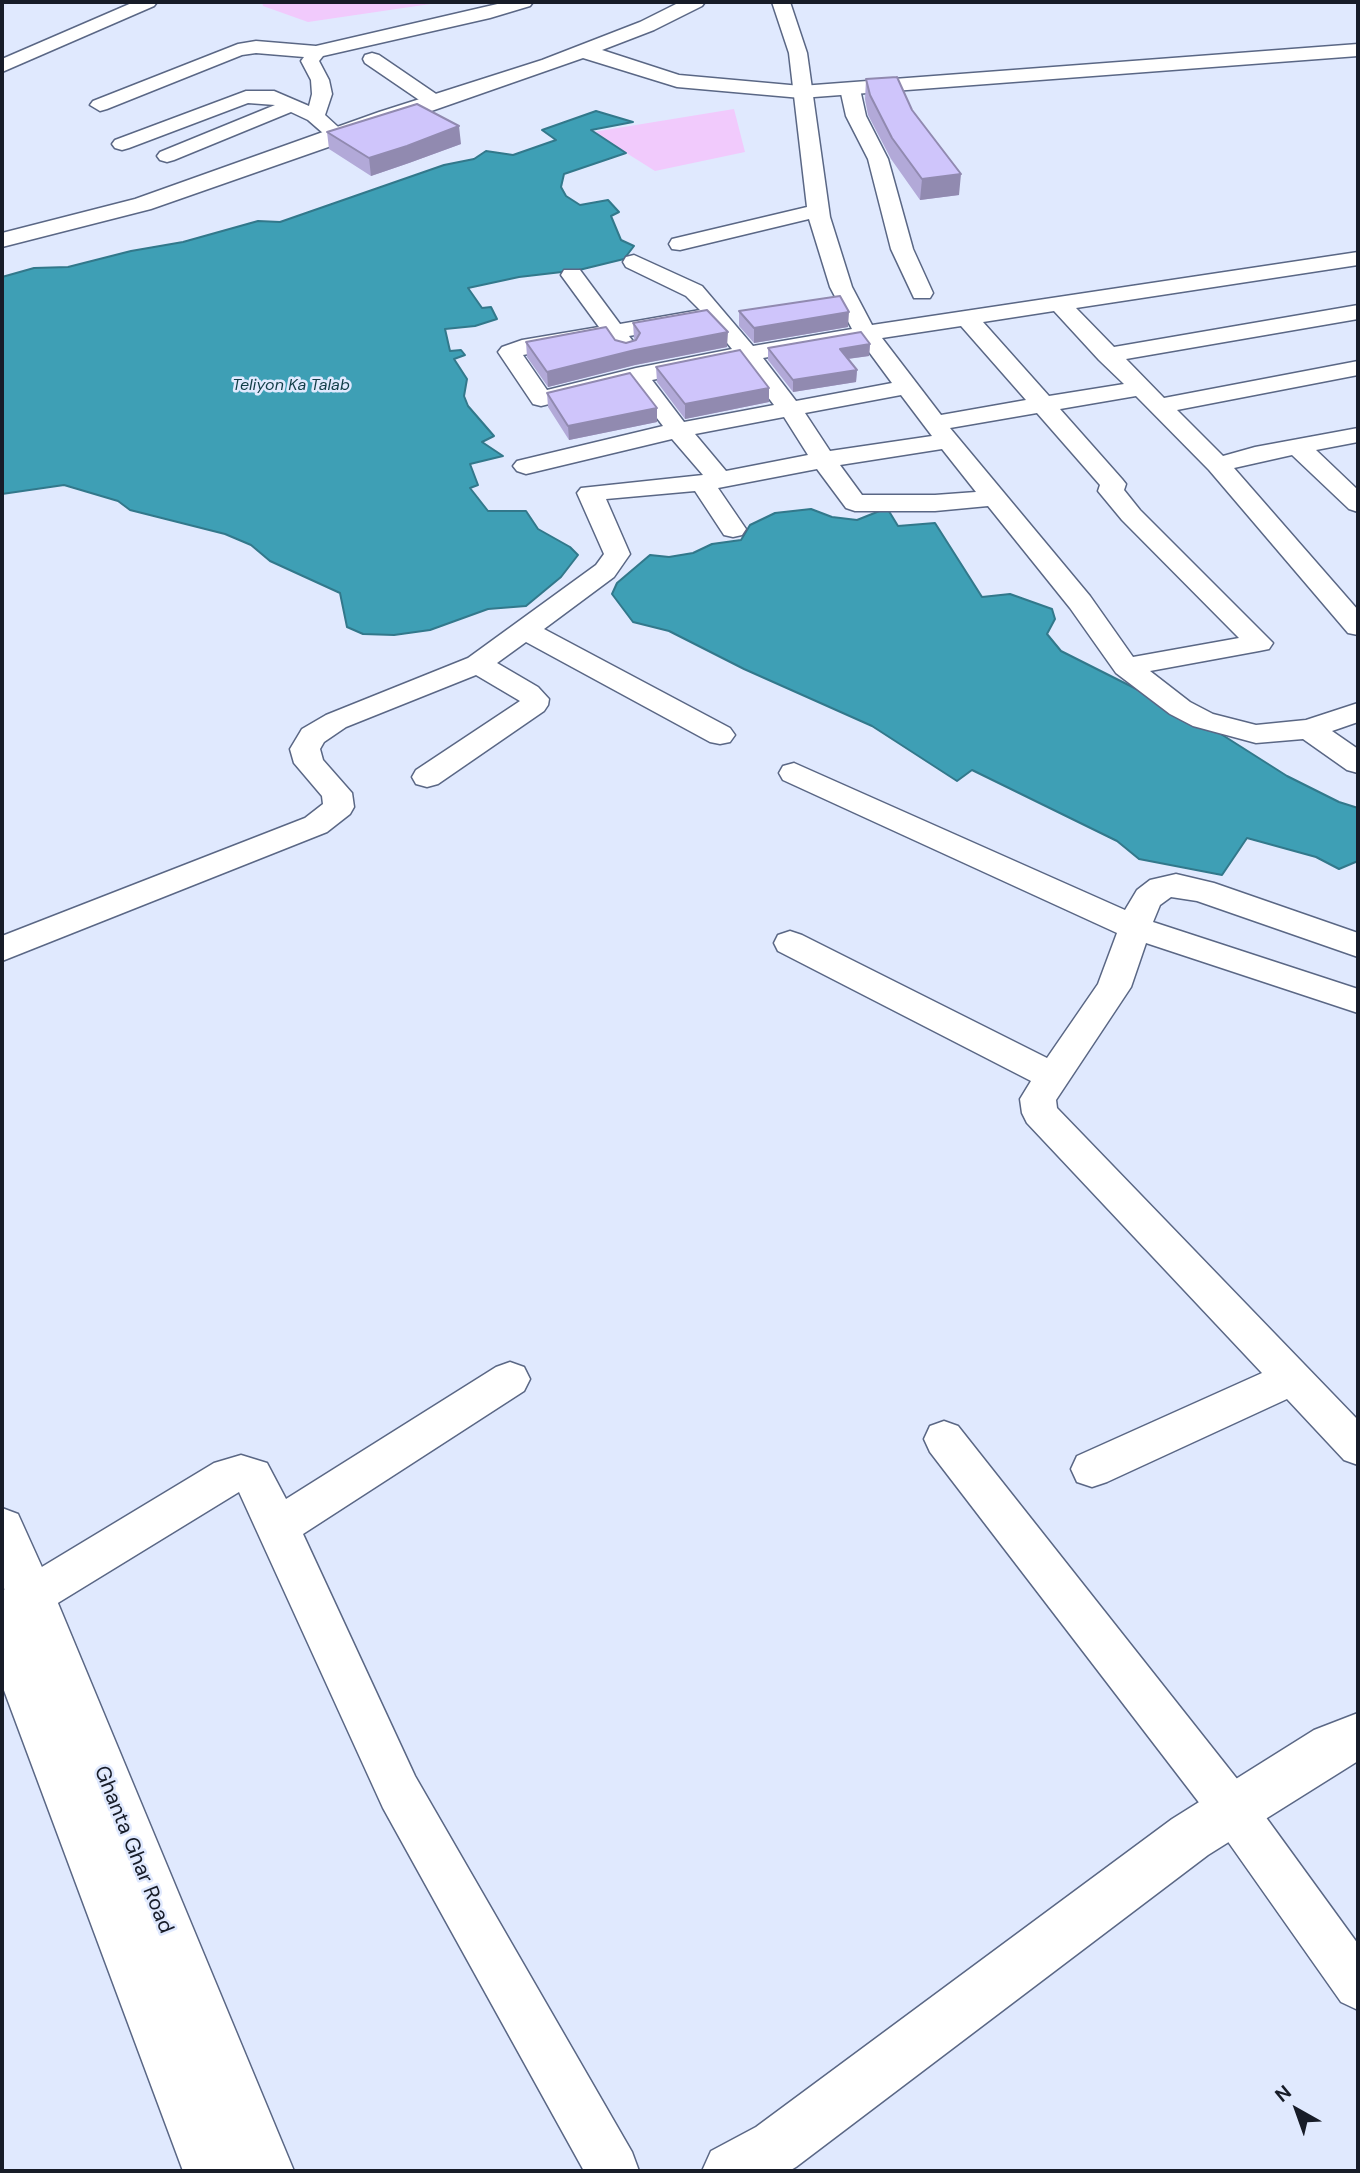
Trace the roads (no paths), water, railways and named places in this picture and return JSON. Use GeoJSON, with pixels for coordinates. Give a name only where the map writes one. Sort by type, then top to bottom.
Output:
{"type":"FeatureCollection","features":[{"type":"Feature","properties":{"kind":"street"},"geometry":{"type":"LineString","coordinates":[[2,65],[148,2]]}},
{"type":"Feature","properties":{"kind":"street"},"geometry":{"type":"LineString","coordinates":[[100,105],[238,50],[256,47],[316,52],[484,14],[524,2]]}},
{"type":"Feature","properties":{"kind":"street"},"geometry":{"type":"LineString","coordinates":[[2,240],[144,204],[583,51],[647,26],[695,2]]}},
{"type":"Feature","properties":{"kind":"street"},"geometry":{"type":"LineString","coordinates":[[781,2],[797,53],[818,211],[841,287],[861,326],[941,432],[1080,602],[1126,667],[1180,708],[1226,728],[1255,734],[1309,729],[1358,712]]}},
{"type":"Feature","properties":{"kind":"street"},"geometry":{"type":"LineString","coordinates":[[583,51],[677,81],[802,92],[1358,50]]}},
{"type":"Feature","properties":{"kind":"street"},"geometry":{"type":"LineString","coordinates":[[315,116],[322,94],[320,80],[310,61],[316,52]]}},
{"type":"Feature","properties":{"kind":"street"},"geometry":{"type":"LineString","coordinates":[[372,59],[435,102]]}},
{"type":"Feature","properties":{"kind":"street"},"geometry":{"type":"LineString","coordinates":[[850,89],[856,116],[878,159],[902,249],[922,293]]}},
{"type":"Feature","properties":{"kind":"street"},"geometry":{"type":"LineString","coordinates":[[122,144],[246,97],[265,95],[315,116],[338,136]]}},
{"type":"Feature","properties":{"kind":"street"},"geometry":{"type":"LineString","coordinates":[[167,156],[291,105]]}},
{"type":"Feature","properties":{"kind":"street"},"geometry":{"type":"LineString","coordinates":[[680,244],[818,211]]}},
{"type":"Feature","properties":{"kind":"street"},"geometry":{"type":"LineString","coordinates":[[716,314],[522,347],[510,352],[541,399],[640,374],[868,333],[1358,258]]}},
{"type":"Feature","properties":{"kind":"street"},"geometry":{"type":"LineString","coordinates":[[635,262],[694,291],[716,314],[791,410],[822,460],[855,503],[935,503],[994,498]]}},
{"type":"Feature","properties":{"kind":"street"},"geometry":{"type":"LineString","coordinates":[[572,275],[615,331],[640,374],[711,480],[733,529]]}},
{"type":"Feature","properties":{"kind":"street"},"geometry":{"type":"LineString","coordinates":[[1059,303],[1107,355],[1219,465],[1358,627]]}},
{"type":"Feature","properties":{"kind":"street"},"geometry":{"type":"LineString","coordinates":[[1107,355],[1358,312]]}},
{"type":"Feature","properties":{"kind":"street"},"geometry":{"type":"LineString","coordinates":[[968,319],[1113,484],[1111,491],[1131,515],[1259,643],[1126,667]]}},
{"type":"Feature","properties":{"kind":"street"},"geometry":{"type":"LineString","coordinates":[[1159,407],[1358,368]]}},
{"type":"Feature","properties":{"kind":"street"},"geometry":{"type":"LineString","coordinates":[[526,466],[678,430],[791,410],[846,396],[906,387]]}},
{"type":"Feature","properties":{"kind":"street"},"geometry":{"type":"LineString","coordinates":[[590,493],[711,480],[822,460],[941,432],[1040,403],[1140,388]]}},
{"type":"Feature","properties":{"kind":"street"},"geometry":{"type":"LineString","coordinates":[[1219,465],[1297,446],[1358,435]]}},
{"type":"Feature","properties":{"kind":"street"},"geometry":{"type":"LineString","coordinates":[[1297,446],[1358,503]]}},
{"type":"Feature","properties":{"kind":"street"},"geometry":{"type":"LineString","coordinates":[[2,949],[316,825],[339,807],[337,793],[309,763],[305,750],[313,736],[336,721],[478,664],[605,571],[617,554],[590,493],[585,474],[570,455]]}},
{"type":"Feature","properties":{"kind":"street"},"geometry":{"type":"LineString","coordinates":[[525,630],[720,735]]}},
{"type":"Feature","properties":{"kind":"street"},"geometry":{"type":"LineString","coordinates":[[427,777],[534,705],[535,699],[528,693],[478,664]]}},
{"type":"Feature","properties":{"kind":"street"},"geometry":{"type":"LineString","coordinates":[[1309,729],[1358,763]]}},
{"type":"Feature","properties":{"kind":"street"},"geometry":{"type":"LineString","coordinates":[[794,773],[1135,928],[1358,1001]]}},
{"type":"Feature","properties":{"kind":"street"},"geometry":{"type":"LineString","coordinates":[[1358,945],[1203,891],[1176,885],[1161,888],[1149,898],[1114,987],[1038,1099],[1040,1113],[1358,1447]]}},
{"type":"Feature","properties":{"kind":"street"},"geometry":{"type":"LineString","coordinates":[[790,943],[1052,1076]]}},
{"type":"Feature","properties":{"kind":"street"},"geometry":{"type":"LineString","coordinates":[[1092,1469],[1292,1378]]}},
{"type":"Feature","properties":{"kind":"street"},"geometry":{"type":"LineString","coordinates":[[278,1527],[510,1379]]}},
{"type":"Feature","properties":{"kind":"street"},"geometry":{"type":"LineString","coordinates":[[944,1439],[1233,1810],[1358,1985]]}},
{"type":"Feature","properties":{"kind":"street"},"geometry":{"type":"LineString","coordinates":[[12,1610],[229,1476],[242,1473],[252,1476],[259,1485],[399,1792],[613,2171]]}},
{"type":"Feature","properties":{"kind":"street","name":"Ghanta Ghar Road"},"geometry":{"type":"LineString","coordinates":[[2,1529],[12,1610],[212,2171]]}},
{"type":"Feature","properties":{"kind":"street","name":"Ghanta Ghar Road"},"geometry":{"type":"LineString","coordinates":[[12,1610],[265,2171]]}},
{"type":"Feature","properties":{"kind":"street"},"geometry":{"type":"LineString","coordinates":[[731,2171],[783,2159],[1190,1837],[1332,1747],[1358,1737]]}},
{"type":"Feature","properties":{"kind":"water","name":"Teliyon Ka Talab"},"geometry":{"type":"Polygon","coordinates":[[[596,111],[633,122],[591,130],[626,153],[564,174],[561,187],[566,196],[580,205],[608,200],[619,212],[611,216],[621,240],[634,246],[624,259],[579,270],[519,277],[468,288],[482,308],[491,307],[497,319],[475,326],[445,329],[450,351],[461,350],[465,355],[454,359],[467,379],[464,396],[468,406],[494,436],[482,442],[503,456],[470,464],[478,485],[470,488],[488,511],[526,511],[538,529],[570,547],[578,555],[561,577],[526,606],[488,609],[430,630],[394,635],[363,634],[347,627],[340,593],[270,561],[251,545],[225,534],[130,510],[118,501],[64,485],[2,494],[2,277],[34,268],[68,267],[131,251],[183,242],[258,221],[280,222],[444,165],[474,159],[486,151],[513,155],[556,140],[542,130],[596,111]]]}},
{"type":"Feature","properties":{"kind":"water"},"geometry":{"type":"Polygon","coordinates":[[[887,508],[898,526],[935,523],[982,597],[1010,594],[1052,609],[1055,619],[1047,634],[1061,651],[1202,722],[1287,776],[1339,802],[1358,808],[1358,861],[1339,869],[1316,857],[1247,838],[1222,875],[1139,859],[1117,841],[972,770],[957,781],[872,726],[744,669],[669,631],[633,622],[612,594],[617,583],[650,555],[669,557],[693,553],[712,544],[741,540],[750,525],[775,513],[811,509],[832,517],[857,520],[887,508]]]}}]}
